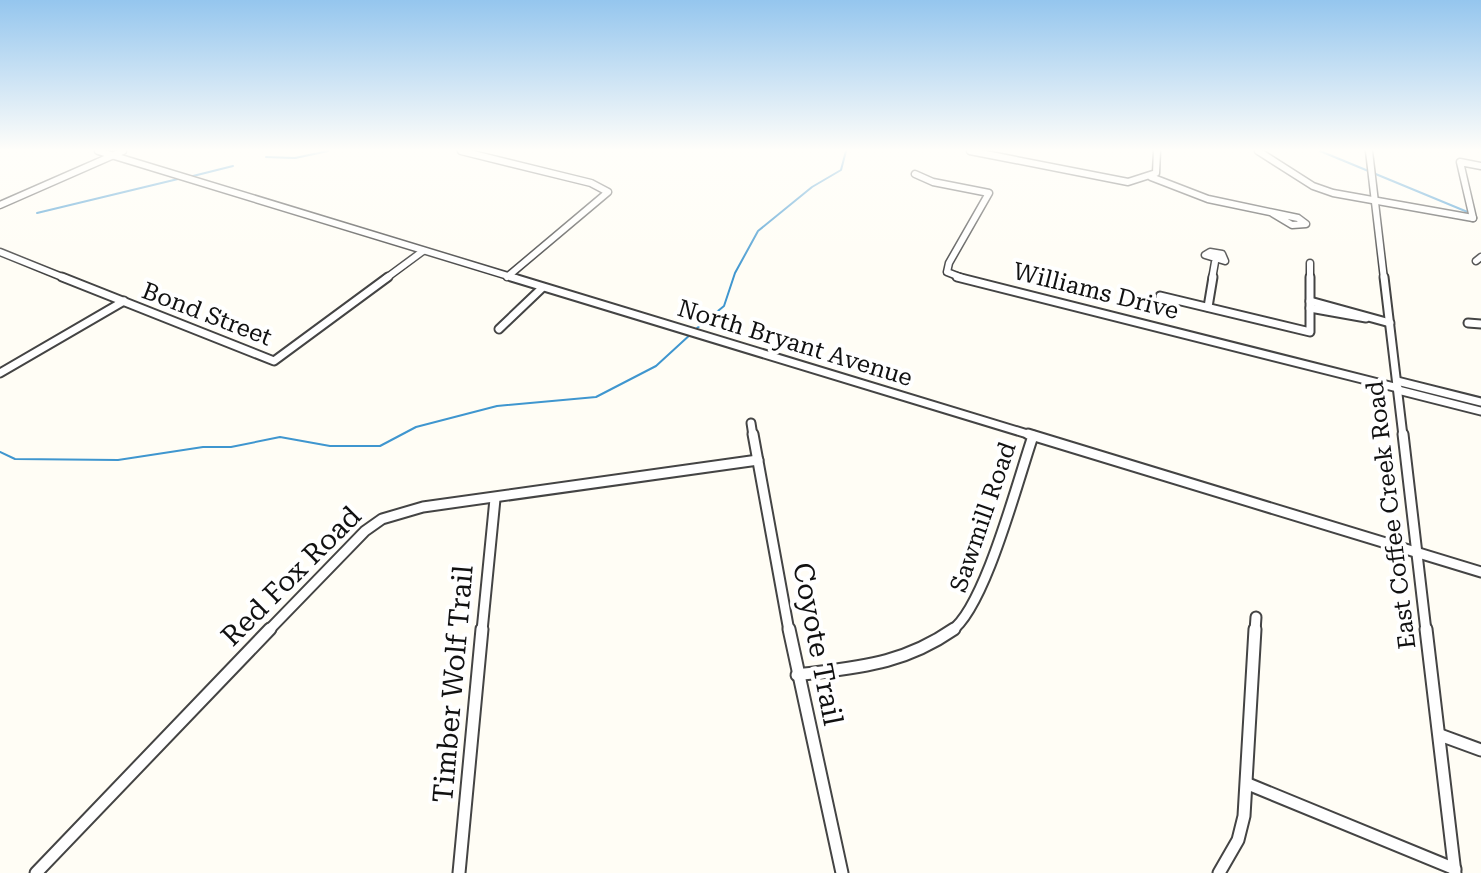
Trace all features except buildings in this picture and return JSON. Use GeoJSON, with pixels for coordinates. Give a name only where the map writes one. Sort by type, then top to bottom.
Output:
{"type":"FeatureCollection","features":[{"type":"Feature","properties":{"kind":"street"},"geometry":{"type":"LineString","coordinates":[[0,205],[30,192]]}},
{"type":"Feature","properties":{"kind":"street","name":"North Bryant Avenue"},"geometry":{"type":"LineString","coordinates":[[232,192],[1481,572]]}},
{"type":"Feature","properties":{"kind":"street"},"geometry":{"type":"LineString","coordinates":[[507,277],[608,192]]}},
{"type":"Feature","properties":{"kind":"street","name":"Williams Drive"},"geometry":{"type":"LineString","coordinates":[[983,192],[989,193],[949,263],[947,272],[1398,386]]}},
{"type":"Feature","properties":{"kind":"street"},"geometry":{"type":"LineString","coordinates":[[1189,192],[1208,199],[1298,218],[1306,224],[1292,225],[1272,213]]}},
{"type":"Feature","properties":{"kind":"street"},"geometry":{"type":"LineString","coordinates":[[1330,192],[1481,220]]}},
{"type":"Feature","properties":{"kind":"street","name":"East Coffee Creek Road"},"geometry":{"type":"LineString","coordinates":[[1373,192],[1455,871]]}},
{"type":"Feature","properties":{"kind":"street"},"geometry":{"type":"LineString","coordinates":[[1467,192],[1473,218]]}},
{"type":"Feature","properties":{"kind":"street","name":"Bond Street"},"geometry":{"type":"LineString","coordinates":[[0,252],[274,361],[423,251]]}},
{"type":"Feature","properties":{"kind":"street"},"geometry":{"type":"LineString","coordinates":[[1208,307],[1215,262]]}},
{"type":"Feature","properties":{"kind":"street"},"geometry":{"type":"LineString","coordinates":[[1160,296],[1310,332],[1310,263]]}},
{"type":"Feature","properties":{"kind":"street"},"geometry":{"type":"LineString","coordinates":[[499,329],[542,288]]}},
{"type":"Feature","properties":{"kind":"street"},"geometry":{"type":"LineString","coordinates":[[0,373],[124,301]]}},
{"type":"Feature","properties":{"kind":"street"},"geometry":{"type":"LineString","coordinates":[[1310,304],[1390,323]]}},
{"type":"Feature","properties":{"kind":"street"},"geometry":{"type":"LineString","coordinates":[[1468,323],[1481,324]]}},
{"type":"Feature","properties":{"kind":"street"},"geometry":{"type":"LineString","coordinates":[[1398,386],[1481,402]]}},
{"type":"Feature","properties":{"kind":"street"},"geometry":{"type":"LineString","coordinates":[[1398,386],[1481,411]]}},
{"type":"Feature","properties":{"kind":"street","name":"Coyote Trail"},"geometry":{"type":"LineString","coordinates":[[751,423],[797,675],[842,873]]}},
{"type":"Feature","properties":{"kind":"street","name":"Sawmill Road"},"geometry":{"type":"LineString","coordinates":[[797,675],[889,663],[926,649],[959,626],[977,598],[1033,436]]}},
{"type":"Feature","properties":{"kind":"street","name":"Red Fox Road"},"geometry":{"type":"LineString","coordinates":[[36,873],[365,531],[382,519],[423,507],[758,460]]}},
{"type":"Feature","properties":{"kind":"street","name":"Timber Wolf Trail"},"geometry":{"type":"LineString","coordinates":[[459,873],[495,499]]}},
{"type":"Feature","properties":{"kind":"street"},"geometry":{"type":"LineString","coordinates":[[1219,873],[1238,840],[1248,784],[1256,617]]}},
{"type":"Feature","properties":{"kind":"street"},"geometry":{"type":"LineString","coordinates":[[1440,735],[1481,750]]}},
{"type":"Feature","properties":{"kind":"street"},"geometry":{"type":"LineString","coordinates":[[1248,784],[1455,871]]}},
{"type":"Feature","properties":{"kind":"waterway"},"geometry":{"type":"LineString","coordinates":[[37,213],[125,192]]}},
{"type":"Feature","properties":{"kind":"waterway"},"geometry":{"type":"LineString","coordinates":[[696,329],[724,306],[735,273],[758,231],[806,192]]}},
{"type":"Feature","properties":{"kind":"waterway"},"geometry":{"type":"LineString","coordinates":[[1419,192],[1470,213]]}},
{"type":"Feature","properties":{"kind":"waterway"},"geometry":{"type":"LineString","coordinates":[[0,452],[15,459],[118,460],[203,447],[231,447],[280,437],[330,446],[380,446],[416,427],[497,406],[596,397],[656,366],[692,333]]}}]}
